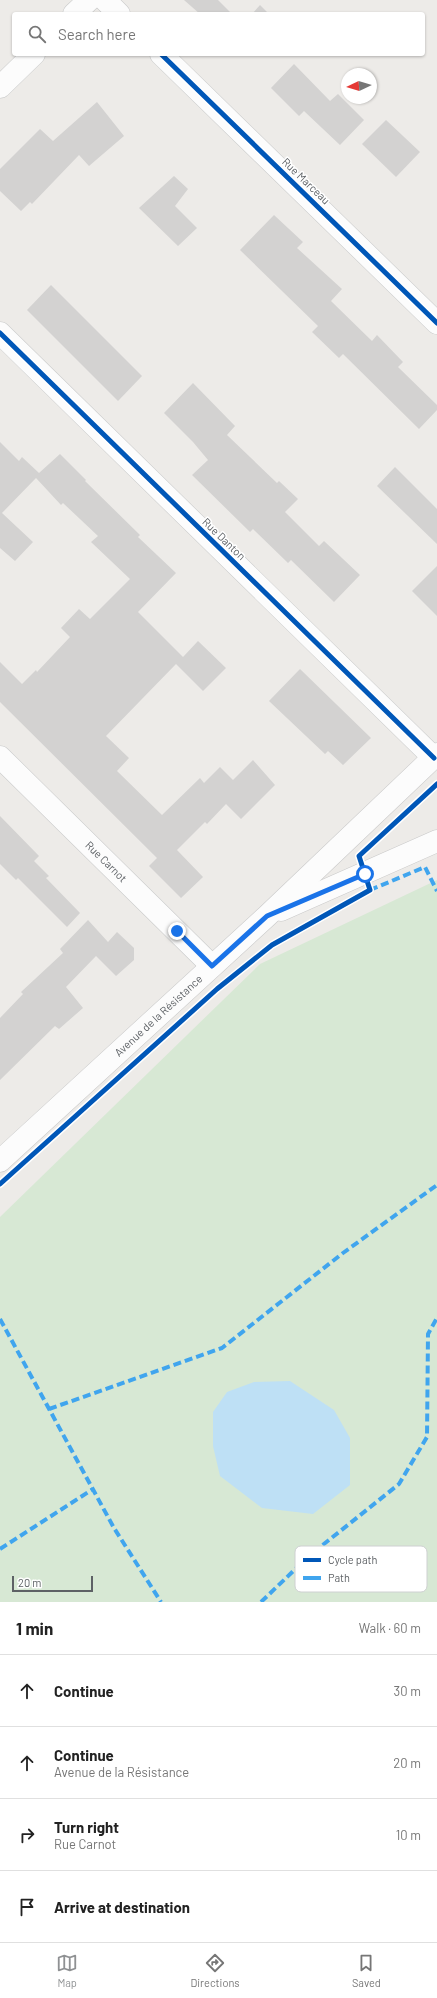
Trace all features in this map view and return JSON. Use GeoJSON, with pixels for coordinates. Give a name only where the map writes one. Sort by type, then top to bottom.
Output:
{"type":"FeatureCollection","features":[{"type":"Feature","properties":{"kind":"street"},"geometry":{"type":"LineString","coordinates":[[76,12],[89,0]]}},
{"type":"Feature","properties":{"kind":"street"},"geometry":{"type":"LineString","coordinates":[[105,0],[117,12]]}},
{"type":"Feature","properties":{"kind":"street","name":"Rue Marceau"},"geometry":{"type":"LineString","coordinates":[[163,56],[437,323]]}},
{"type":"Feature","properties":{"kind":"street"},"geometry":{"type":"LineString","coordinates":[[0,87],[30,58]]}},
{"type":"Feature","properties":{"kind":"street","name":"Rue Danton"},"geometry":{"type":"LineString","coordinates":[[0,334],[435,756]]}},
{"type":"Feature","properties":{"kind":"street","name":"Avenue de la Résistance"},"geometry":{"type":"LineString","coordinates":[[0,1161],[267,916],[435,756]]}},
{"type":"Feature","properties":{"kind":"street","name":"Rue Carnot"},"geometry":{"type":"LineString","coordinates":[[0,757],[212,966]]}},
{"type":"Feature","properties":{"kind":"street"},"geometry":{"type":"LineString","coordinates":[[267,916],[437,841]]}},
{"type":"Feature","properties":{"kind":"green space"},"geometry":{"type":"Polygon","coordinates":[[[437,880],[437,1602],[0,1602],[0,1217],[260,964],[437,880]]]}},
{"type":"Feature","properties":{"kind":"water"},"geometry":{"type":"Polygon","coordinates":[[[290,1381],[334,1410],[350,1438],[350,1485],[313,1514],[262,1508],[220,1476],[213,1446],[213,1412],[227,1392],[254,1382],[290,1381]]]}},
{"type":"Feature","properties":{"kind":"building"},"geometry":{"type":"Polygon","coordinates":[[[184,0],[218,0],[230,12],[198,12],[184,0]]]}},
{"type":"Feature","properties":{"kind":"building"},"geometry":{"type":"Polygon","coordinates":[[[260,5],[267,12],[254,12],[260,5]]]}},
{"type":"Feature","properties":{"kind":"building"},"geometry":{"type":"Polygon","coordinates":[[[294,64],[330,101],[338,94],[341,97],[341,104],[348,104],[364,120],[340,145],[304,111],[299,116],[271,88],[294,64]]]}},
{"type":"Feature","properties":{"kind":"building"},"geometry":{"type":"Polygon","coordinates":[[[97,102],[124,136],[89,166],[79,155],[32,204],[30,202],[21,211],[0,191],[0,169],[40,129],[53,141],[97,102]]]}},
{"type":"Feature","properties":{"kind":"building"},"geometry":{"type":"Polygon","coordinates":[[[386,120],[420,152],[396,177],[362,144],[386,120]]]}},
{"type":"Feature","properties":{"kind":"building"},"geometry":{"type":"Polygon","coordinates":[[[174,176],[188,189],[175,206],[197,228],[178,246],[139,208],[174,176]]]}},
{"type":"Feature","properties":{"kind":"building"},"geometry":{"type":"Polygon","coordinates":[[[274,215],[303,242],[297,248],[342,289],[331,301],[372,341],[377,335],[403,362],[398,367],[437,405],[437,410],[419,429],[343,354],[339,358],[312,332],[318,326],[240,250],[274,215]]]}},
{"type":"Feature","properties":{"kind":"building"},"geometry":{"type":"Polygon","coordinates":[[[51,285],[142,376],[118,401],[27,310],[51,285]]]}},
{"type":"Feature","properties":{"kind":"building"},"geometry":{"type":"Polygon","coordinates":[[[193,383],[235,426],[227,435],[277,483],[279,481],[298,499],[285,512],[319,546],[324,541],[360,575],[334,602],[291,560],[288,563],[253,529],[250,532],[192,475],[208,460],[193,442],[164,413],[193,383]]]}},
{"type":"Feature","properties":{"kind":"building"},"geometry":{"type":"Polygon","coordinates":[[[0,442],[19,461],[22,457],[39,473],[60,454],[86,480],[85,481],[140,535],[138,537],[176,573],[138,612],[183,657],[198,641],[226,668],[203,691],[176,664],[106,736],[129,758],[117,771],[162,815],[200,778],[204,783],[220,767],[233,780],[253,760],[275,785],[241,819],[226,804],[207,824],[205,822],[177,850],[203,877],[181,898],[149,866],[157,858],[0,702],[0,662],[22,684],[36,670],[37,672],[70,637],[61,628],[79,609],[90,619],[130,579],[91,542],[98,536],[63,503],[61,505],[36,478],[2,513],[33,542],[15,561],[0,548],[0,442]]]}},
{"type":"Feature","properties":{"kind":"building"},"geometry":{"type":"Polygon","coordinates":[[[395,467],[437,509],[437,544],[377,486],[395,467]]]}},
{"type":"Feature","properties":{"kind":"building"},"geometry":{"type":"Polygon","coordinates":[[[437,566],[437,616],[412,591],[437,566]]]}},
{"type":"Feature","properties":{"kind":"building"},"geometry":{"type":"Polygon","coordinates":[[[300,669],[371,738],[343,765],[328,751],[325,754],[269,701],[300,669]]]}},
{"type":"Feature","properties":{"kind":"building"},"geometry":{"type":"Polygon","coordinates":[[[0,816],[39,856],[34,861],[49,876],[46,878],[80,913],[67,927],[18,878],[16,880],[0,864],[0,816]]]}},
{"type":"Feature","properties":{"kind":"building"},"geometry":{"type":"Polygon","coordinates":[[[88,920],[108,942],[117,932],[134,948],[134,960],[116,976],[96,956],[66,987],[83,1008],[59,1029],[55,1026],[0,1080],[0,1018],[23,994],[21,992],[63,953],[60,949],[88,920]]]}},
{"type":"Feature","properties":{"kind":"marked path"},"geometry":{"type":"LineString","coordinates":[[370,890],[425,867],[437,891]]}},
{"type":"Feature","properties":{"kind":"marked path"},"geometry":{"type":"LineString","coordinates":[[49,1409],[222,1348],[343,1253],[437,1185]]}},
{"type":"Feature","properties":{"kind":"marked path"},"geometry":{"type":"LineString","coordinates":[[322,1546],[399,1484],[427,1437],[428,1334],[437,1318]]}},
{"type":"Feature","properties":{"kind":"marked path"},"geometry":{"type":"LineString","coordinates":[[0,1319],[114,1528],[161,1602]]}},
{"type":"Feature","properties":{"kind":"marked path"},"geometry":{"type":"LineString","coordinates":[[0,1549],[93,1489]]}},
{"type":"Feature","properties":{"kind":"marked path"},"geometry":{"type":"LineString","coordinates":[[261,1602],[295,1569]]}},
{"type":"Feature","properties":{"kind":"cycle path"},"geometry":{"type":"LineString","coordinates":[[163,56],[437,323]]}},
{"type":"Feature","properties":{"kind":"cycle path"},"geometry":{"type":"LineString","coordinates":[[0,333],[434,758]]}},
{"type":"Feature","properties":{"kind":"cycle path"},"geometry":{"type":"LineString","coordinates":[[0,1184],[217,989],[272,945],[370,890],[359,856],[437,784]]}},
{"type":"Feature","properties":{"kind":"route"},"geometry":{"type":"LineString","coordinates":[[177,931],[212,966],[267,916],[365,874]]}}]}
